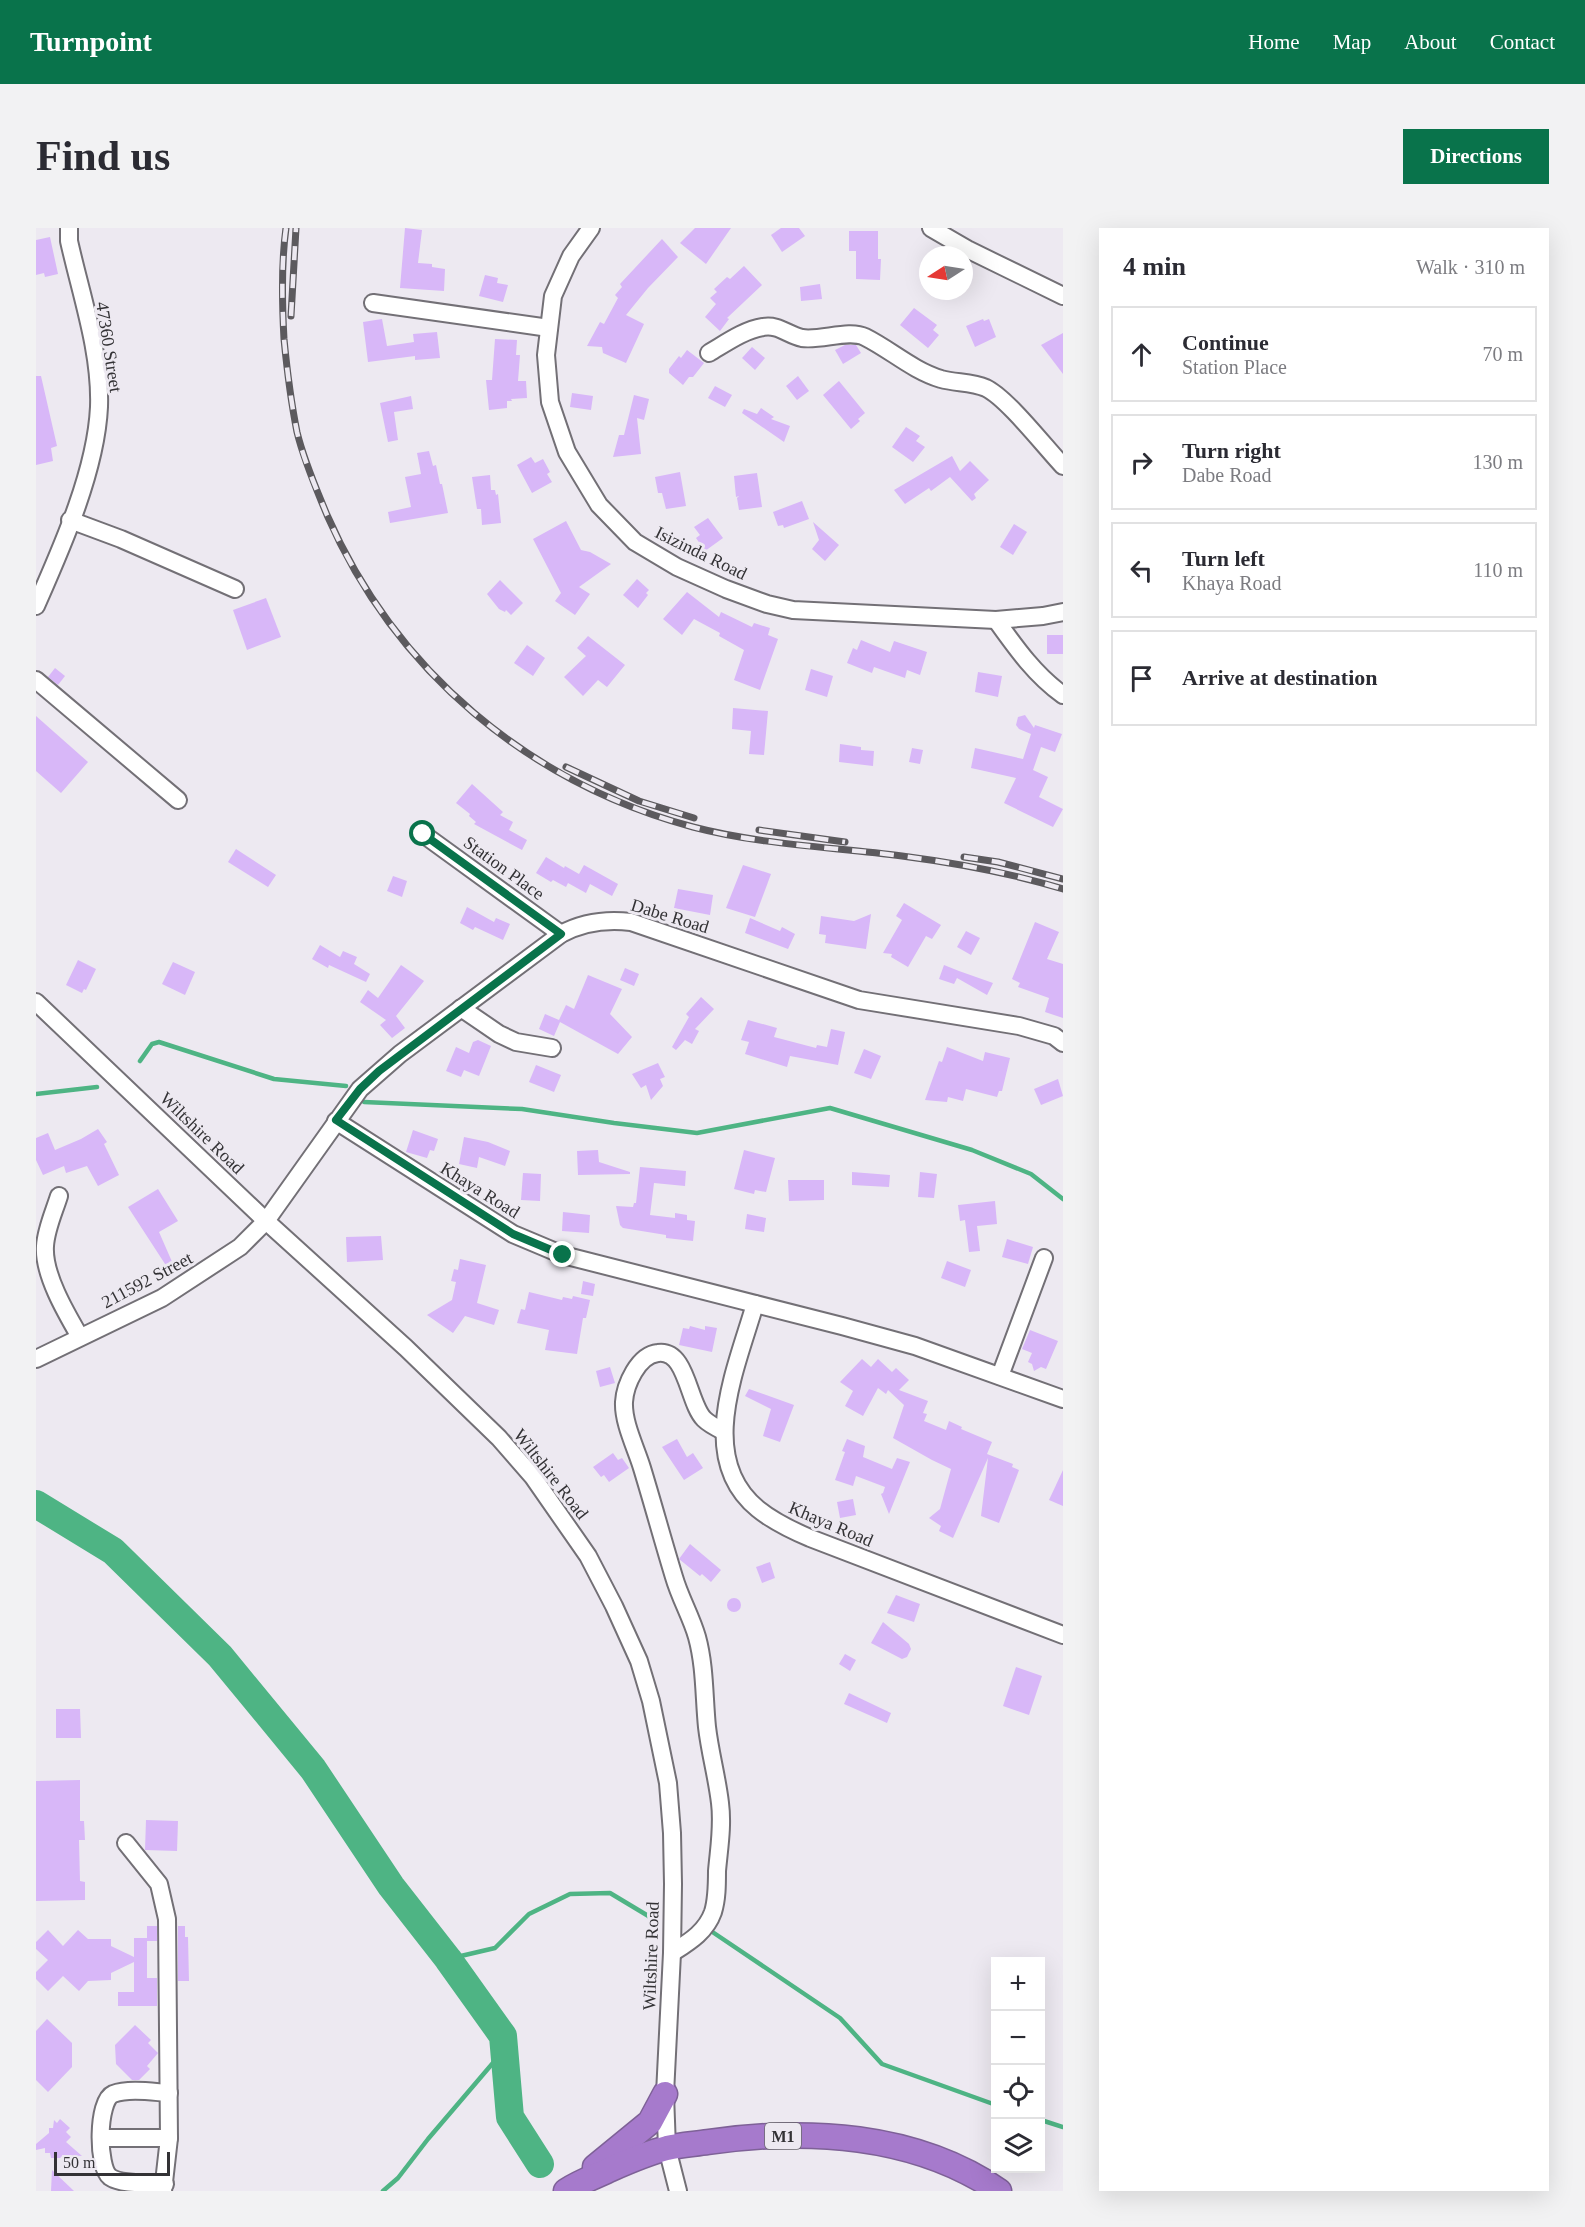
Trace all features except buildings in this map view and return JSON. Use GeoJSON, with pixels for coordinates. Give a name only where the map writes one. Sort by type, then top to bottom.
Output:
{"type":"FeatureCollection","features":[{"type":"Feature","properties":{"kind":"highway"},"geometry":{"type":"LineString","coordinates":[[572,2187],[650,2122],[665,2094]]}},
{"type":"Feature","properties":{"kind":"highway","name":"M1"},"geometry":{"type":"LineString","coordinates":[[572,2187],[625,2163],[667,2148],[746,2137],[807,2135],[879,2142],[934,2157],[984,2181],[999,2191]]}},
{"type":"Feature","properties":{"kind":"street","name":"47360 Street"},"geometry":{"type":"LineString","coordinates":[[36,606],[81,494],[95,443],[99,408],[97,369],[69,241],[69,228]]}},
{"type":"Feature","properties":{"kind":"street","name":"Isizinda Road"},"geometry":{"type":"LineString","coordinates":[[591,228],[571,255],[553,296],[546,356],[550,402],[567,452],[599,505],[635,542],[678,567],[726,589],[766,604],[793,610],[996,620],[1063,612]]}},
{"type":"Feature","properties":{"kind":"street"},"geometry":{"type":"LineString","coordinates":[[931,228],[967,249],[1063,296]]}},
{"type":"Feature","properties":{"kind":"street"},"geometry":{"type":"LineString","coordinates":[[373,303],[549,328]]}},
{"type":"Feature","properties":{"kind":"street"},"geometry":{"type":"LineString","coordinates":[[710,353],[743,334],[764,327],[778,327],[801,338],[824,339],[846,334],[863,336],[912,367],[941,379],[986,388],[1005,403],[1063,466]]}},
{"type":"Feature","properties":{"kind":"street"},"geometry":{"type":"LineString","coordinates":[[70,520],[235,589]]}},
{"type":"Feature","properties":{"kind":"street"},"geometry":{"type":"LineString","coordinates":[[996,620],[1021,655],[1044,680],[1063,695]]}},
{"type":"Feature","properties":{"kind":"street"},"geometry":{"type":"LineString","coordinates":[[36,680],[178,800]]}},
{"type":"Feature","properties":{"kind":"street","name":"Station Place"},"geometry":{"type":"LineString","coordinates":[[423,834],[561,934]]}},
{"type":"Feature","properties":{"kind":"street","name":"Dabe Road"},"geometry":{"type":"LineString","coordinates":[[266,1221],[360,1089],[379,1071],[461,1008],[573,927],[612,920],[632,922],[859,1000],[1019,1026],[1054,1036],[1063,1044]]}},
{"type":"Feature","properties":{"kind":"street","name":"Wiltshire Road"},"geometry":{"type":"LineString","coordinates":[[36,1002],[499,1438],[533,1477],[588,1556],[615,1606],[639,1661],[651,1701],[668,1783],[672,1833],[672,1953],[665,2094],[667,2148],[678,2191]]}},
{"type":"Feature","properties":{"kind":"street"},"geometry":{"type":"LineString","coordinates":[[461,1008],[499,1034],[516,1042],[552,1048]]}},
{"type":"Feature","properties":{"kind":"street","name":"Khaya Road"},"geometry":{"type":"LineString","coordinates":[[336,1120],[487,1219],[535,1245],[563,1255],[915,1346],[1063,1399]]}},
{"type":"Feature","properties":{"kind":"street"},"geometry":{"type":"LineString","coordinates":[[59,1196],[40,1248],[66,1313],[80,1337]]}},
{"type":"Feature","properties":{"kind":"street","name":"211592 Street"},"geometry":{"type":"LineString","coordinates":[[36,1359],[162,1298],[240,1247],[266,1221]]}},
{"type":"Feature","properties":{"kind":"street"},"geometry":{"type":"LineString","coordinates":[[1000,1376],[1044,1258]]}},
{"type":"Feature","properties":{"kind":"street","name":"Khaya Road"},"geometry":{"type":"LineString","coordinates":[[755,1304],[731,1387],[723,1431],[729,1466],[739,1489],[756,1508],[781,1526],[1063,1635]]}},
{"type":"Feature","properties":{"kind":"street"},"geometry":{"type":"LineString","coordinates":[[672,1953],[696,1937],[705,1928],[713,1912],[717,1892],[720,1802],[710,1752],[703,1667],[696,1635],[674,1577],[628,1424],[624,1403],[628,1383],[648,1356],[659,1352],[671,1355],[681,1365],[704,1420],[723,1431]]}},
{"type":"Feature","properties":{"kind":"street"},"geometry":{"type":"LineString","coordinates":[[126,1843],[159,1884],[167,1919],[169,2093],[169,2138],[164,2187],[117,2180],[109,2176],[102,2158],[103,2106],[111,2095],[132,2092],[169,2093]]}},
{"type":"Feature","properties":{"kind":"street"},"geometry":{"type":"LineString","coordinates":[[102,2138],[169,2138]]}},
{"type":"Feature","properties":{"kind":"waterway"},"geometry":{"type":"LineString","coordinates":[[140,1061],[152,1044],[159,1042],[274,1079],[346,1086]]}},
{"type":"Feature","properties":{"kind":"waterway"},"geometry":{"type":"LineString","coordinates":[[36,1094],[97,1087]]}},
{"type":"Feature","properties":{"kind":"waterway"},"geometry":{"type":"LineString","coordinates":[[364,1102],[522,1109],[697,1133],[830,1108],[972,1150],[1031,1174],[1063,1199]]}},
{"type":"Feature","properties":{"kind":"waterway"},"geometry":{"type":"LineString","coordinates":[[36,1504],[113,1551],[220,1656],[313,1769],[391,1886],[448,1959],[503,2036],[510,2117],[540,2164]]}},
{"type":"Feature","properties":{"kind":"waterway"},"geometry":{"type":"LineString","coordinates":[[448,1959],[495,1948],[529,1914],[570,1894],[610,1893],[655,1920]]}},
{"type":"Feature","properties":{"kind":"waterway"},"geometry":{"type":"LineString","coordinates":[[708,1929],[840,2018],[882,2064],[991,2103]]}},
{"type":"Feature","properties":{"kind":"waterway"},"geometry":{"type":"LineString","coordinates":[[383,2191],[398,2178],[504,2050]]}},
{"type":"Feature","properties":{"kind":"waterway"},"geometry":{"type":"LineString","coordinates":[[1045,2121],[1063,2127]]}},
{"type":"Feature","properties":{"kind":"railway"},"geometry":{"type":"LineString","coordinates":[[286,228],[282,284],[284,339],[297,432],[310,474],[327,515],[356,571],[390,623],[429,671],[474,713],[523,750],[576,782],[633,807],[693,827],[771,842],[943,862],[1003,873],[1063,889]]}},
{"type":"Feature","properties":{"kind":"railway"},"geometry":{"type":"LineString","coordinates":[[291,316],[296,228]]}},
{"type":"Feature","properties":{"kind":"railway"},"geometry":{"type":"LineString","coordinates":[[566,767],[639,801],[694,818]]}},
{"type":"Feature","properties":{"kind":"railway"},"geometry":{"type":"LineString","coordinates":[[759,830],[845,842]]}},
{"type":"Feature","properties":{"kind":"railway"},"geometry":{"type":"LineString","coordinates":[[964,857],[998,862],[1063,879]]}},
{"type":"Feature","properties":{"kind":"route"},"geometry":{"type":"LineString","coordinates":[[423,834],[561,934],[379,1071],[360,1089],[336,1120],[487,1219],[535,1245],[563,1255]]}}]}
